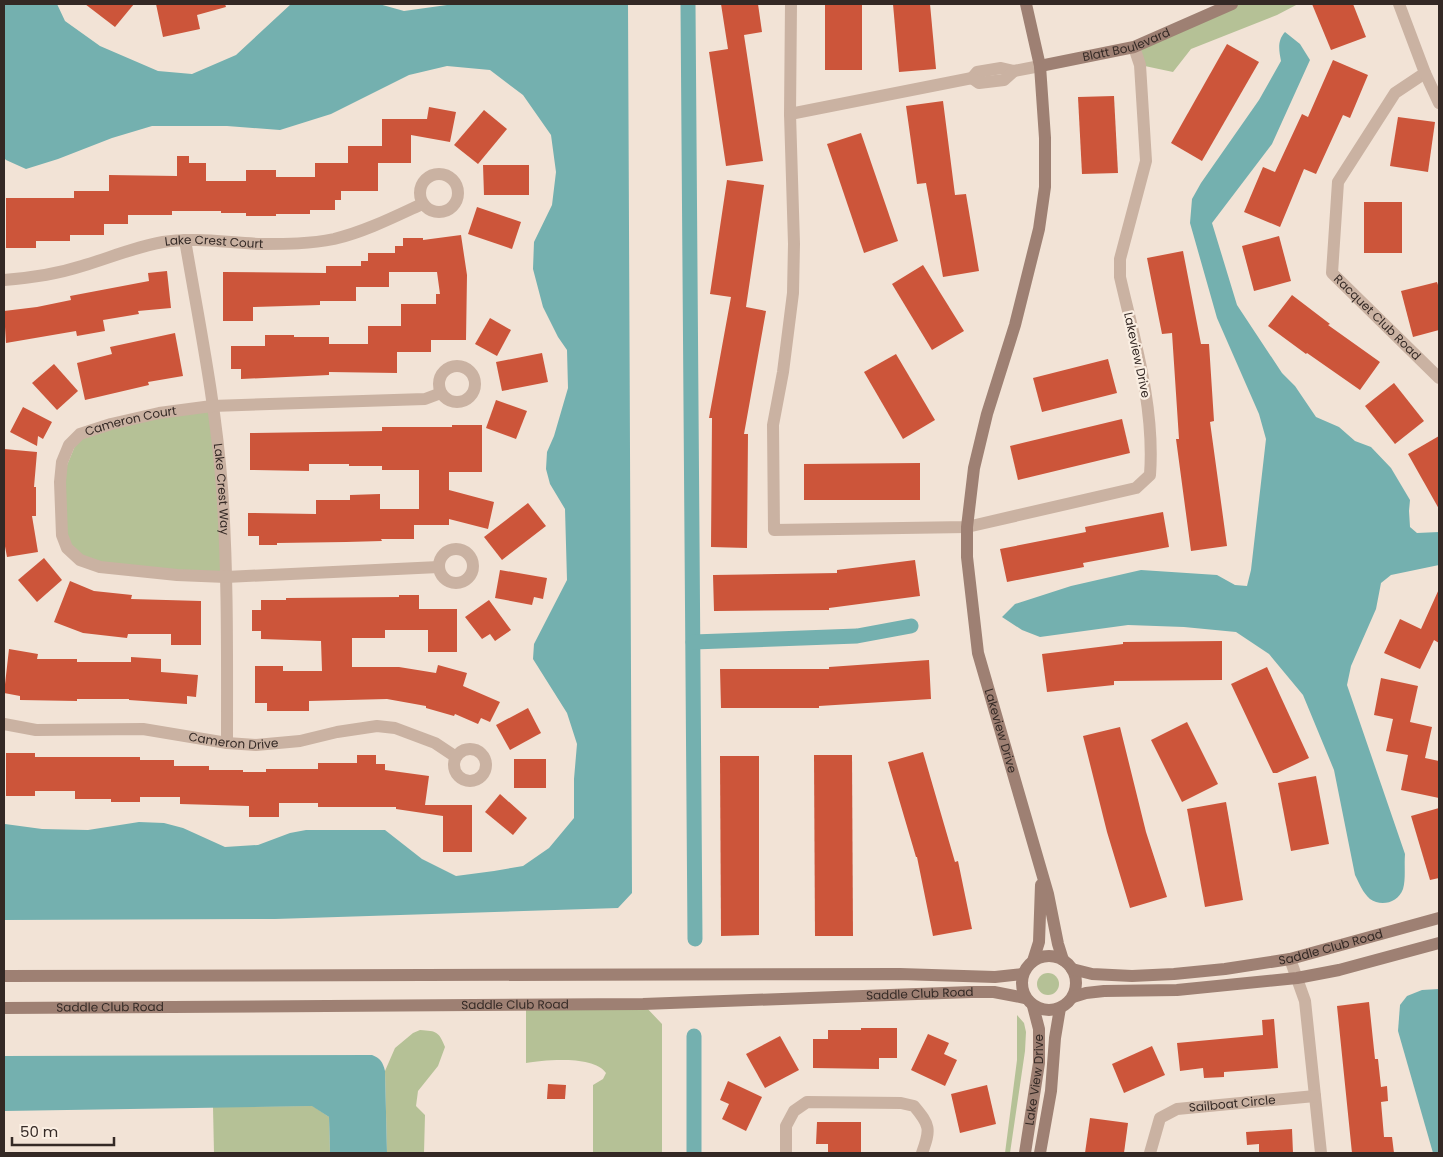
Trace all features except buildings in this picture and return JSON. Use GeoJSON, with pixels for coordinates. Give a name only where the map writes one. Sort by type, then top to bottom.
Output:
{"type":"FeatureCollection","features":[{"type":"Feature","properties":{"kind":"street"},"geometry":{"type":"LineString","coordinates":[[791,4],[790,114],[794,244],[793,293],[783,372],[773,425],[774,530],[966,528]]}},
{"type":"Feature","properties":{"kind":"street","name":"Lakeview Drive"},"geometry":{"type":"LineString","coordinates":[[1026,4],[1040,66],[1045,138],[1045,187],[1039,229],[1015,325],[987,414],[974,468],[966,528],[967,557],[978,653],[1053,913],[1056,933],[1068,965]]}},
{"type":"Feature","properties":{"kind":"street","name":"Blatt Boulevard"},"geometry":{"type":"LineString","coordinates":[[790,114],[972,78],[977,72],[1001,68],[1014,71],[1134,47],[1232,4]]}},
{"type":"Feature","properties":{"kind":"street"},"geometry":{"type":"LineString","coordinates":[[1399,4],[1439,103]]}},
{"type":"Feature","properties":{"kind":"street","name":"Lakeview Drive"},"geometry":{"type":"LineString","coordinates":[[966,528],[1136,488],[1150,475],[1152,452],[1148,401],[1120,277],[1120,259],[1146,161],[1140,65],[1134,47]]}},
{"type":"Feature","properties":{"kind":"street","name":"Racquet Club Road"},"geometry":{"type":"LineString","coordinates":[[1425,72],[1395,93],[1338,182],[1332,273],[1439,378]]}},
{"type":"Feature","properties":{"kind":"street","name":"Lake Crest Court"},"geometry":{"type":"LineString","coordinates":[[4,280],[64,271],[147,245],[185,240],[262,244],[321,241],[350,234],[422,204]]}},
{"type":"Feature","properties":{"kind":"street","name":"Lake Crest Way"},"geometry":{"type":"LineString","coordinates":[[185,240],[212,406],[222,487],[226,577],[227,742]]}},
{"type":"Feature","properties":{"kind":"street","name":"Cameron Court"},"geometry":{"type":"LineString","coordinates":[[439,567],[226,577],[176,575],[100,567],[80,560],[67,548],[62,535],[60,482],[62,462],[69,445],[80,434],[111,424],[159,413],[212,406],[425,399],[441,394]]}},
{"type":"Feature","properties":{"kind":"street","name":"Cameron Drive"},"geometry":{"type":"LineString","coordinates":[[4,724],[36,730],[143,729],[256,745],[284,743],[378,726],[395,728],[435,743],[456,757]]}},
{"type":"Feature","properties":{"kind":"street","name":"Lakeview Drive"},"geometry":{"type":"LineString","coordinates":[[1033,961],[1039,942],[1041,874]]}},
{"type":"Feature","properties":{"kind":"street","name":"Saddle Club Road"},"geometry":{"type":"LineString","coordinates":[[1068,965],[1082,973],[1104,975],[1174,974],[1290,959],[1439,918]]}},
{"type":"Feature","properties":{"kind":"street","name":"Saddle Club Road"},"geometry":{"type":"LineString","coordinates":[[1073,997],[1104,991],[1177,990],[1297,978],[1339,970],[1439,942]]}},
{"type":"Feature","properties":{"kind":"street"},"geometry":{"type":"LineString","coordinates":[[1048,956],[1068,965],[1076,978],[1076,988],[1073,997],[1060,1008],[1051,1011],[1042,1010],[1029,1002],[1021,982],[1026,967],[1033,961],[1048,956]]}},
{"type":"Feature","properties":{"kind":"street"},"geometry":{"type":"LineString","coordinates":[[1290,959],[1305,1001],[1321,1153]]}},
{"type":"Feature","properties":{"kind":"street","name":"Saddle Club Road"},"geometry":{"type":"LineString","coordinates":[[4,976],[900,974],[995,977],[1023,974]]}},
{"type":"Feature","properties":{"kind":"street","name":"Saddle Club Road"},"geometry":{"type":"LineString","coordinates":[[4,1008],[643,1004],[971,992],[994,992],[1029,1002]]}},
{"type":"Feature","properties":{"kind":"street","name":"Lake View Drive"},"geometry":{"type":"LineString","coordinates":[[1025,1153],[1040,1063],[1040,1029],[1029,1002]]}},
{"type":"Feature","properties":{"kind":"street","name":"Lake View Drive"},"geometry":{"type":"LineString","coordinates":[[1040,1153],[1060,1008]]}},
{"type":"Feature","properties":{"kind":"street","name":"Sailboat Circle"},"geometry":{"type":"LineString","coordinates":[[1150,1153],[1160,1118],[1177,1109],[1314,1096]]}},
{"type":"Feature","properties":{"kind":"street"},"geometry":{"type":"LineString","coordinates":[[786,1153],[786,1126],[794,1111],[807,1102],[901,1103],[914,1106],[928,1126],[927,1139],[922,1153]]}},
{"type":"Feature","properties":{"kind":"green space"},"geometry":{"type":"Polygon","coordinates":[[[1232,4],[1298,4],[1277,15],[1191,49],[1173,72],[1140,65],[1134,47],[1232,4]]]}},
{"type":"Feature","properties":{"kind":"green space"},"geometry":{"type":"Polygon","coordinates":[[[212,406],[226,577],[100,567],[67,548],[60,482],[80,434],[212,406]]]}},
{"type":"Feature","properties":{"kind":"green space"},"geometry":{"type":"Polygon","coordinates":[[[1048,973],[1056,976],[1059,984],[1056,992],[1048,995],[1040,992],[1037,984],[1040,976],[1048,973]]]}},
{"type":"Feature","properties":{"kind":"green space"},"geometry":{"type":"Polygon","coordinates":[[[643,1004],[662,1024],[662,1153],[593,1153],[593,1085],[603,1079],[606,1073],[600,1067],[580,1061],[556,1060],[526,1063],[526,1005],[643,1004]]]}},
{"type":"Feature","properties":{"kind":"green space"},"geometry":{"type":"Polygon","coordinates":[[[1017,1015],[1024,1023],[1026,1032],[1025,1051],[1010,1153],[1005,1153],[1017,1060],[1017,1015]]]}},
{"type":"Feature","properties":{"kind":"green space"},"geometry":{"type":"Polygon","coordinates":[[[420,1030],[437,1033],[445,1047],[438,1066],[418,1091],[416,1106],[425,1115],[424,1153],[387,1153],[385,1071],[395,1048],[413,1033],[420,1030]]]}},
{"type":"Feature","properties":{"kind":"green space"},"geometry":{"type":"Polygon","coordinates":[[[313,1106],[329,1117],[330,1153],[214,1153],[213,1107],[313,1106]]]}},
{"type":"Feature","properties":{"kind":"water"},"geometry":{"type":"Polygon","coordinates":[[[4,4],[57,4],[65,21],[100,46],[158,71],[192,74],[236,55],[291,4],[379,4],[404,11],[454,4],[628,4],[632,893],[618,908],[275,919],[4,920],[4,824],[42,829],[88,830],[139,822],[164,823],[183,828],[225,847],[258,845],[290,833],[306,830],[385,830],[422,859],[456,876],[523,866],[549,848],[574,818],[574,779],[577,744],[567,713],[533,659],[534,644],[567,580],[565,509],[550,484],[546,469],[547,452],[554,436],[568,388],[567,350],[558,337],[543,307],[533,269],[534,242],[552,205],[556,172],[551,135],[523,95],[490,70],[447,66],[409,75],[331,114],[280,130],[227,126],[152,126],[112,138],[26,169],[4,158],[4,4]]]}},
{"type":"Feature","properties":{"kind":"water"},"geometry":{"type":"Polygon","coordinates":[[[1285,32],[1300,44],[1310,60],[1272,144],[1212,223],[1237,305],[1282,373],[1295,386],[1316,417],[1339,427],[1355,441],[1371,447],[1391,468],[1410,500],[1410,527],[1417,533],[1439,532],[1439,565],[1391,575],[1381,583],[1376,609],[1351,666],[1347,685],[1405,854],[1405,876],[1401,894],[1397,898],[1384,903],[1370,899],[1363,891],[1355,875],[1334,770],[1303,695],[1269,654],[1236,632],[1184,627],[1128,625],[1040,637],[1022,630],[1002,617],[1015,604],[1071,586],[1141,570],[1217,575],[1235,585],[1247,586],[1251,570],[1266,439],[1259,414],[1217,318],[1190,223],[1192,199],[1201,183],[1259,100],[1281,61],[1279,49],[1282,35],[1285,32]]]}},
{"type":"Feature","properties":{"kind":"water"},"geometry":{"type":"Polygon","coordinates":[[[1439,989],[1439,1153],[1433,1153],[1398,1031],[1400,1005],[1407,996],[1422,990],[1439,989]]]}},
{"type":"Feature","properties":{"kind":"water"},"geometry":{"type":"Polygon","coordinates":[[[372,1055],[381,1061],[385,1071],[387,1153],[330,1153],[329,1117],[312,1106],[4,1111],[4,1056],[372,1055]]]}},
{"type":"Feature","properties":{"kind":"waterway"},"geometry":{"type":"LineString","coordinates":[[688,4],[695,939]]}},
{"type":"Feature","properties":{"kind":"waterway"},"geometry":{"type":"LineString","coordinates":[[693,642],[857,636],[911,626]]}},
{"type":"Feature","properties":{"kind":"waterway"},"geometry":{"type":"LineString","coordinates":[[694,1036],[694,1153]]}}]}
